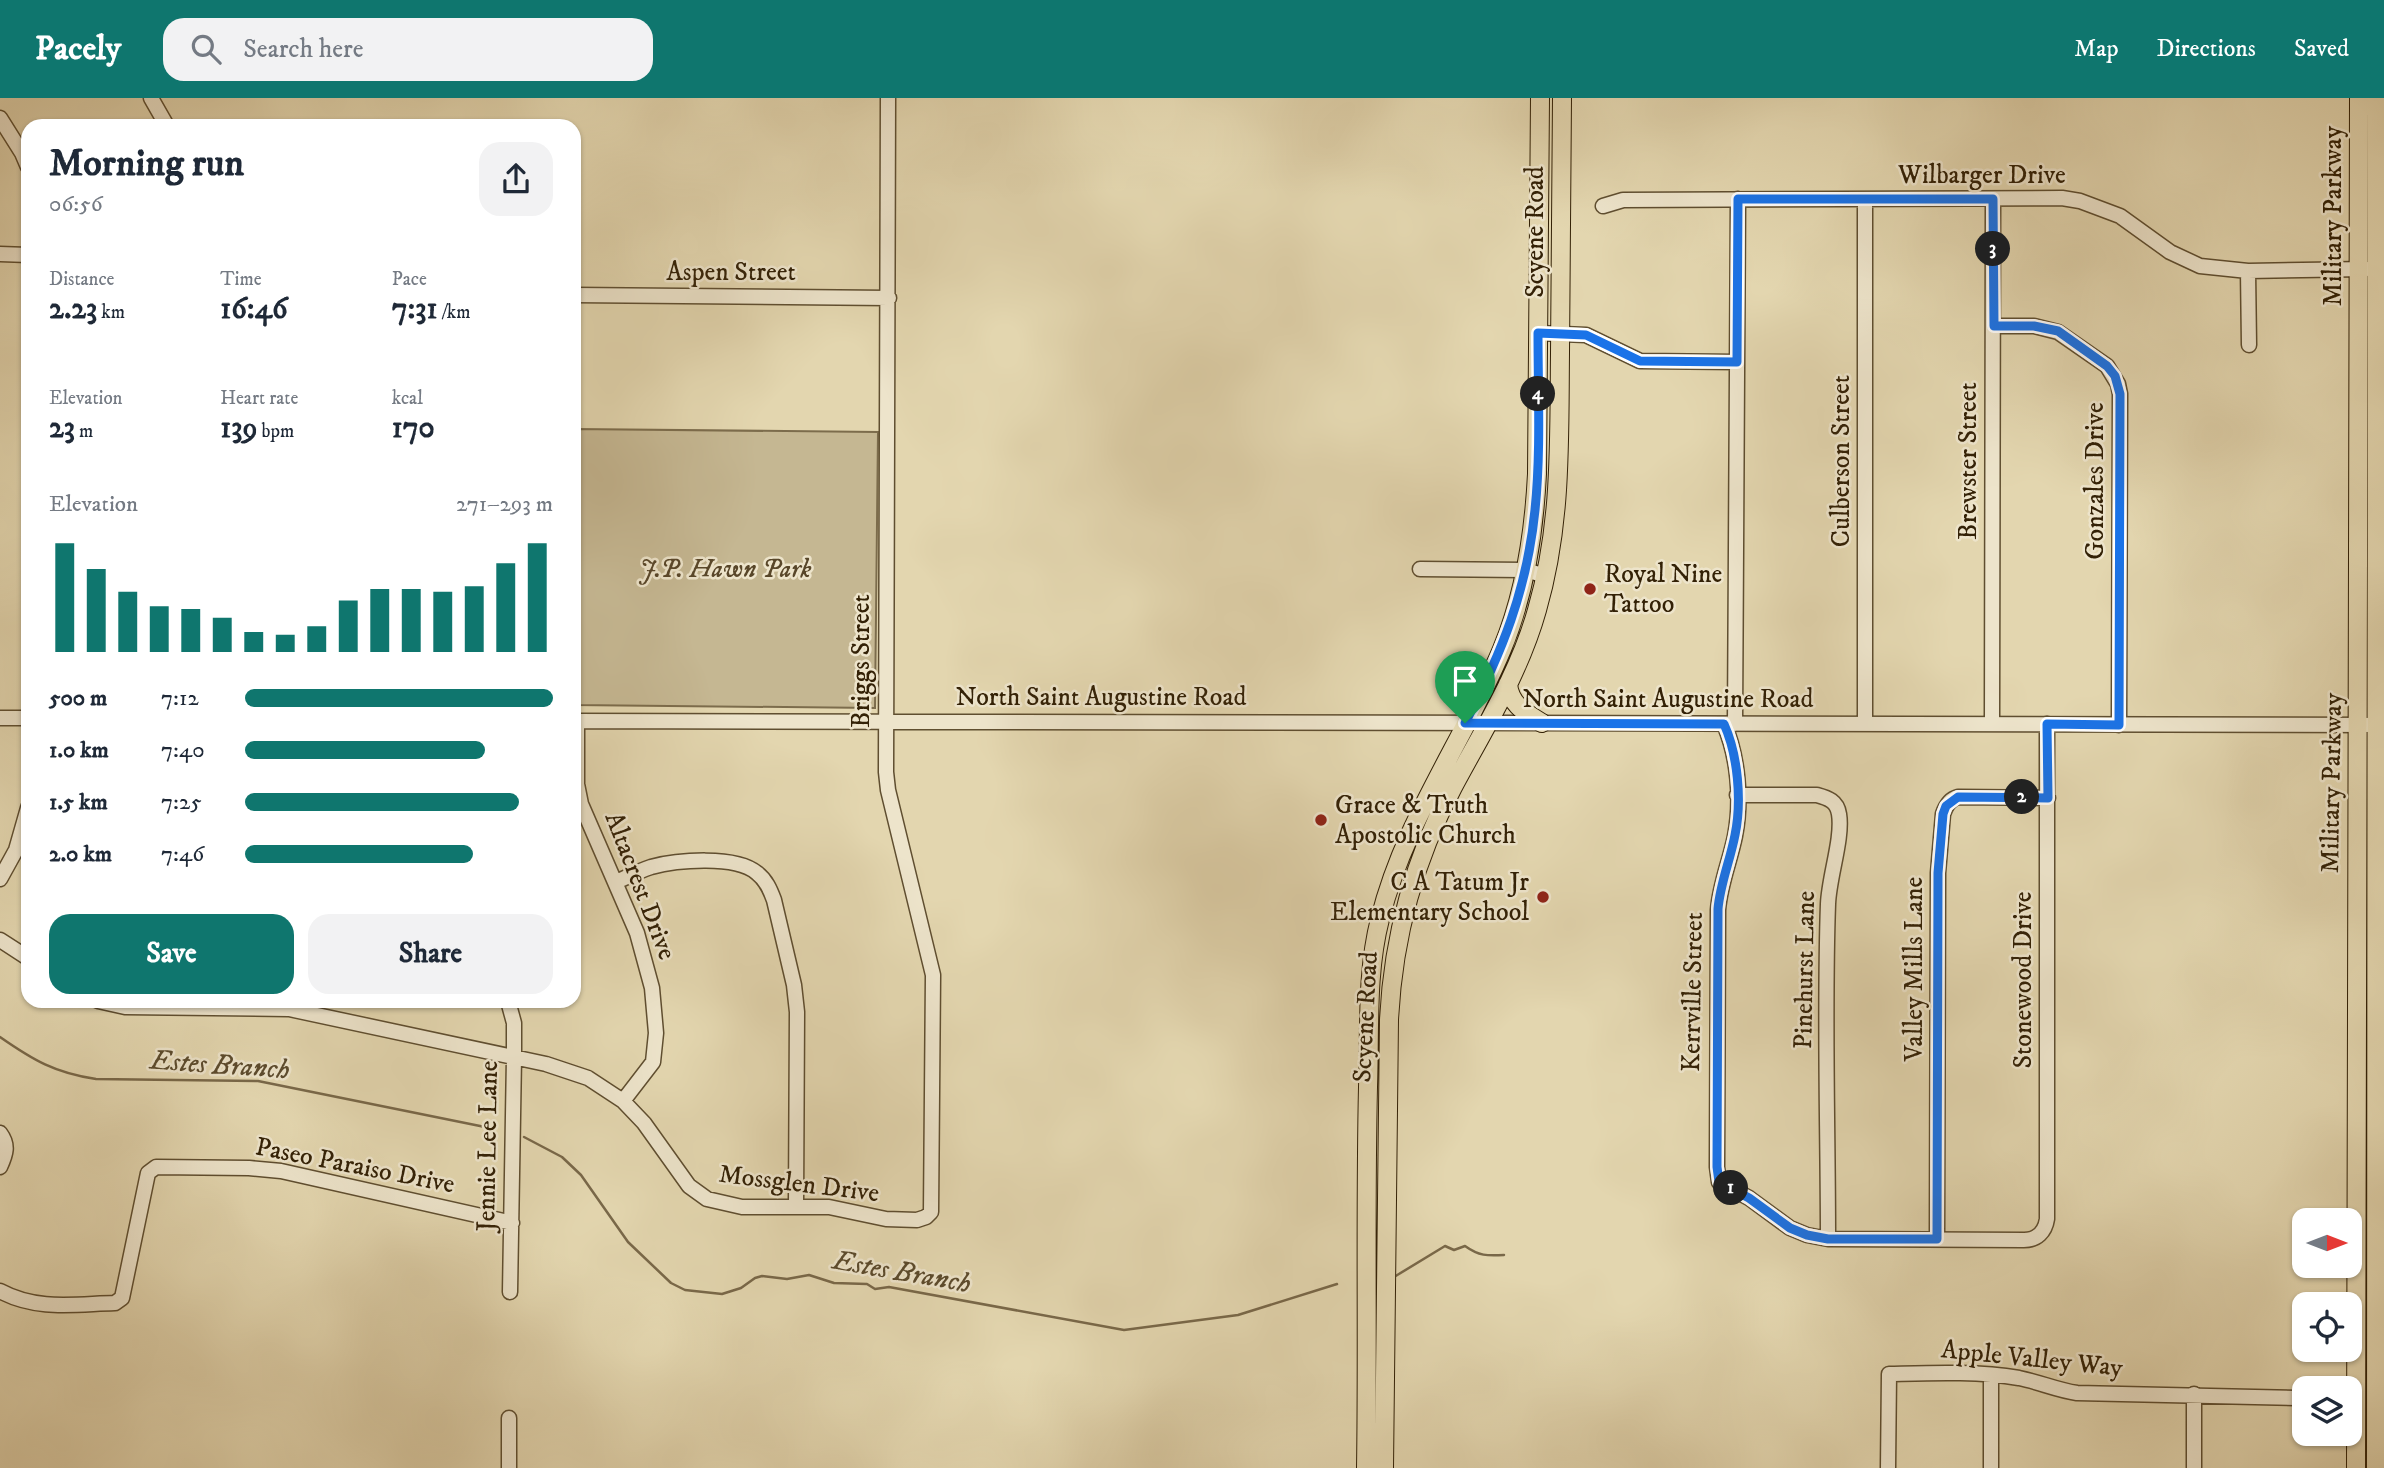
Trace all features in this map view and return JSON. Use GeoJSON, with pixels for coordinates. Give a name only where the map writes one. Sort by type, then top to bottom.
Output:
{"type":"FeatureCollection","features":[{"type":"Feature","properties":{"kind":"main road","name":"Scyene Road"},"geometry":{"type":"LineString","coordinates":[[1366,1468],[1365,1210],[1371,986],[1376,936],[1394,873],[1424,800],[1501,651],[1525,570],[1535,509],[1540,98]]}},
{"type":"Feature","properties":{"kind":"main road","name":"Scyene Road"},"geometry":{"type":"LineString","coordinates":[[1384,1468],[1389,1020],[1392,967],[1406,901],[1426,843],[1452,788],[1508,684],[1528,638],[1546,576],[1559,492],[1562,98]]}},
{"type":"Feature","properties":{"kind":"main road","name":"Military Parkway"},"geometry":{"type":"LineString","coordinates":[[2359,98],[2374,269]]}},
{"type":"Feature","properties":{"kind":"main road","name":"Military Parkway"},"geometry":{"type":"LineString","coordinates":[[2376,1468],[2376,860],[2373,725],[2377,98]]}},
{"type":"Feature","properties":{"kind":"main road"},"geometry":{"type":"LineString","coordinates":[[1508,684],[1509,694],[1519,709],[1542,723]]}},
{"type":"Feature","properties":{"kind":"main road","name":"Military Parkway"},"geometry":{"type":"LineString","coordinates":[[2356,1208],[2357,860],[2373,725]]}},
{"type":"Feature","properties":{"kind":"main road"},"geometry":{"type":"LineString","coordinates":[[2357,860],[2376,860]]}},
{"type":"Feature","properties":{"kind":"main road"},"geometry":{"type":"LineString","coordinates":[[2357,1108],[2376,1084]]}},
{"type":"Feature","properties":{"kind":"main road"},"geometry":{"type":"LineString","coordinates":[[2362,1239],[2376,1239]]}},
{"type":"Feature","properties":{"kind":"main road","name":"Military Parkway"},"geometry":{"type":"LineString","coordinates":[[2356,1278],[2356,1468]]}},
{"type":"Feature","properties":{"kind":"street"},"geometry":{"type":"LineString","coordinates":[[151,98],[163,119]]}},
{"type":"Feature","properties":{"kind":"street","name":"Briggs Street"},"geometry":{"type":"LineString","coordinates":[[888,98],[888,790],[934,985],[933,1203],[931,1212],[926,1217]]}},
{"type":"Feature","properties":{"kind":"street"},"geometry":{"type":"LineString","coordinates":[[0,118],[21,152]]}},
{"type":"Feature","properties":{"kind":"street","name":"Wilbarger Drive"},"geometry":{"type":"LineString","coordinates":[[1603,206],[1623,200],[2062,198],[2080,201],[2119,216],[2184,261],[2200,266],[2248,271],[2374,269]]}},
{"type":"Feature","properties":{"kind":"street","name":"Kerrville Street"},"geometry":{"type":"LineString","coordinates":[[1738,199],[1729,724],[1736,756],[1737,795],[1736,832],[1720,887],[1718,909],[1717,1167],[1719,1182],[1749,1198],[1790,1228],[1828,1239]]}},
{"type":"Feature","properties":{"kind":"street","name":"Culberson Street"},"geometry":{"type":"LineString","coordinates":[[1865,723],[1866,199]]}},
{"type":"Feature","properties":{"kind":"street","name":"Brewster Street"},"geometry":{"type":"LineString","coordinates":[[1992,724],[1993,199]]}},
{"type":"Feature","properties":{"kind":"street"},"geometry":{"type":"LineString","coordinates":[[0,254],[21,254]]}},
{"type":"Feature","properties":{"kind":"street"},"geometry":{"type":"LineString","coordinates":[[2248,271],[2249,345]]}},
{"type":"Feature","properties":{"kind":"street","name":"Aspen Street"},"geometry":{"type":"LineString","coordinates":[[581,295],[888,298]]}},
{"type":"Feature","properties":{"kind":"street","name":"Gonzales Drive"},"geometry":{"type":"LineString","coordinates":[[1994,326],[2034,326],[2058,331],[2107,366],[2118,384],[2119,725]]}},
{"type":"Feature","properties":{"kind":"street"},"geometry":{"type":"LineString","coordinates":[[1538,333],[1592,337],[1640,361],[1737,362]]}},
{"type":"Feature","properties":{"kind":"street"},"geometry":{"type":"LineString","coordinates":[[1420,569],[1525,570],[1546,576]]}},
{"type":"Feature","properties":{"kind":"street"},"geometry":{"type":"LineString","coordinates":[[0,718],[21,718]]}},
{"type":"Feature","properties":{"kind":"street","name":"North Saint Augustine Road"},"geometry":{"type":"LineString","coordinates":[[581,721],[2373,725]]}},
{"type":"Feature","properties":{"kind":"street","name":"Stonewood Drive"},"geometry":{"type":"LineString","coordinates":[[1937,1239],[2031,1240],[2041,1234],[2047,1219],[2047,724]]}},
{"type":"Feature","properties":{"kind":"street","name":"Pinehurst Lane"},"geometry":{"type":"LineString","coordinates":[[1737,795],[1817,795],[1828,798],[1839,813],[1828,904],[1828,1239]]}},
{"type":"Feature","properties":{"kind":"street","name":"Valley Mills Lane"},"geometry":{"type":"LineString","coordinates":[[1937,1239],[1938,873],[1943,814],[1946,806],[1958,797],[2048,798]]}},
{"type":"Feature","properties":{"kind":"street","name":"Altacrest Drive"},"geometry":{"type":"LineString","coordinates":[[581,804],[643,950],[652,988],[656,1033],[653,1062],[623,1101]]}},
{"type":"Feature","properties":{"kind":"street"},"geometry":{"type":"LineString","coordinates":[[0,879],[16,850],[21,832]]}},
{"type":"Feature","properties":{"kind":"street"},"geometry":{"type":"LineString","coordinates":[[616,882],[675,862],[725,862],[756,871],[770,887],[791,973],[797,1012],[796,1206]]}},
{"type":"Feature","properties":{"kind":"street"},"geometry":{"type":"LineString","coordinates":[[0,940],[21,954]]}},
{"type":"Feature","properties":{"kind":"street","name":"Mossglen Drive"},"geometry":{"type":"LineString","coordinates":[[207,1008],[289,1009],[546,1064],[588,1078],[623,1101],[644,1123],[677,1171],[698,1194],[721,1204],[742,1207],[846,1209],[886,1219],[917,1220],[926,1217]]}},
{"type":"Feature","properties":{"kind":"street","name":"Jennie Lee Lane"},"geometry":{"type":"LineString","coordinates":[[510,1008],[514,1023],[510,1292]]}},
{"type":"Feature","properties":{"kind":"street"},"geometry":{"type":"LineString","coordinates":[[0,1133],[7,1153],[0,1167]]}},
{"type":"Feature","properties":{"kind":"street","name":"Paseo Paraiso Drive"},"geometry":{"type":"LineString","coordinates":[[0,1291],[27,1303],[115,1303],[122,1298],[148,1173],[156,1167],[281,1171],[512,1223]]}},
{"type":"Feature","properties":{"kind":"street"},"geometry":{"type":"LineString","coordinates":[[1828,1239],[1937,1239]]}},
{"type":"Feature","properties":{"kind":"street","name":"Apple Valley Way"},"geometry":{"type":"LineString","coordinates":[[1888,1468],[1889,1374],[1950,1372],[2022,1379],[2059,1391],[2077,1393],[2292,1398]]}},
{"type":"Feature","properties":{"kind":"street"},"geometry":{"type":"LineString","coordinates":[[1991,1376],[1991,1468]]}},
{"type":"Feature","properties":{"kind":"street"},"geometry":{"type":"LineString","coordinates":[[2194,1394],[2194,1468]]}},
{"type":"Feature","properties":{"kind":"street"},"geometry":{"type":"LineString","coordinates":[[509,1418],[509,1468]]}},
{"type":"Feature","properties":{"kind":"green space","name":"J.P. Hawn Park"},"geometry":{"type":"Polygon","coordinates":[[[581,429],[878,432],[875,708],[581,705],[581,429]]]}},
{"type":"Feature","properties":{"kind":"waterway","name":"Estes Branch"},"geometry":{"type":"LineString","coordinates":[[0,1037],[45,1064],[68,1073],[96,1079],[258,1081],[485,1127]]}},
{"type":"Feature","properties":{"kind":"waterway","name":"Estes Branch"},"geometry":{"type":"LineString","coordinates":[[524,1137],[562,1157],[581,1175],[628,1242],[671,1283],[685,1290],[722,1294],[741,1288],[762,1276],[787,1279],[809,1275],[834,1283],[867,1284],[875,1289],[889,1287],[1124,1330],[1238,1315],[1337,1284]]}},
{"type":"Feature","properties":{"kind":"waterway","name":"Estes Branch"},"geometry":{"type":"LineString","coordinates":[[1394,1277],[1445,1246],[1454,1250],[1465,1246],[1483,1255],[1504,1255]]}},
{"type":"Feature","properties":{"kind":"place","name":"Royal Nine Tattoo"},"geometry":{"type":"Point","coordinates":[1590,589]}},
{"type":"Feature","properties":{"kind":"place","name":"Grace & Truth Apostolic Church"},"geometry":{"type":"Point","coordinates":[1321,820]}},
{"type":"Feature","properties":{"kind":"place","name":"C A Tatum Jr Elementary School"},"geometry":{"type":"Point","coordinates":[1543,897]}},
{"type":"Feature","properties":{"kind":"route"},"geometry":{"type":"LineString","coordinates":[[1738,199],[1993,199],[1994,326],[2034,326],[2058,331],[2107,366],[2118,384],[2119,725],[2047,724],[2048,798],[1958,797],[1953,798],[1943,814],[1938,873],[1937,1239],[1828,1239],[1807,1235],[1790,1228],[1749,1198],[1719,1182],[1718,909],[1720,887],[1736,832],[1737,795],[1736,756],[1724,724],[1465,723],[1504,643],[1529,553],[1537,474],[1538,333],[1586,335],[1640,361],[1737,362],[1738,199]]}}]}
